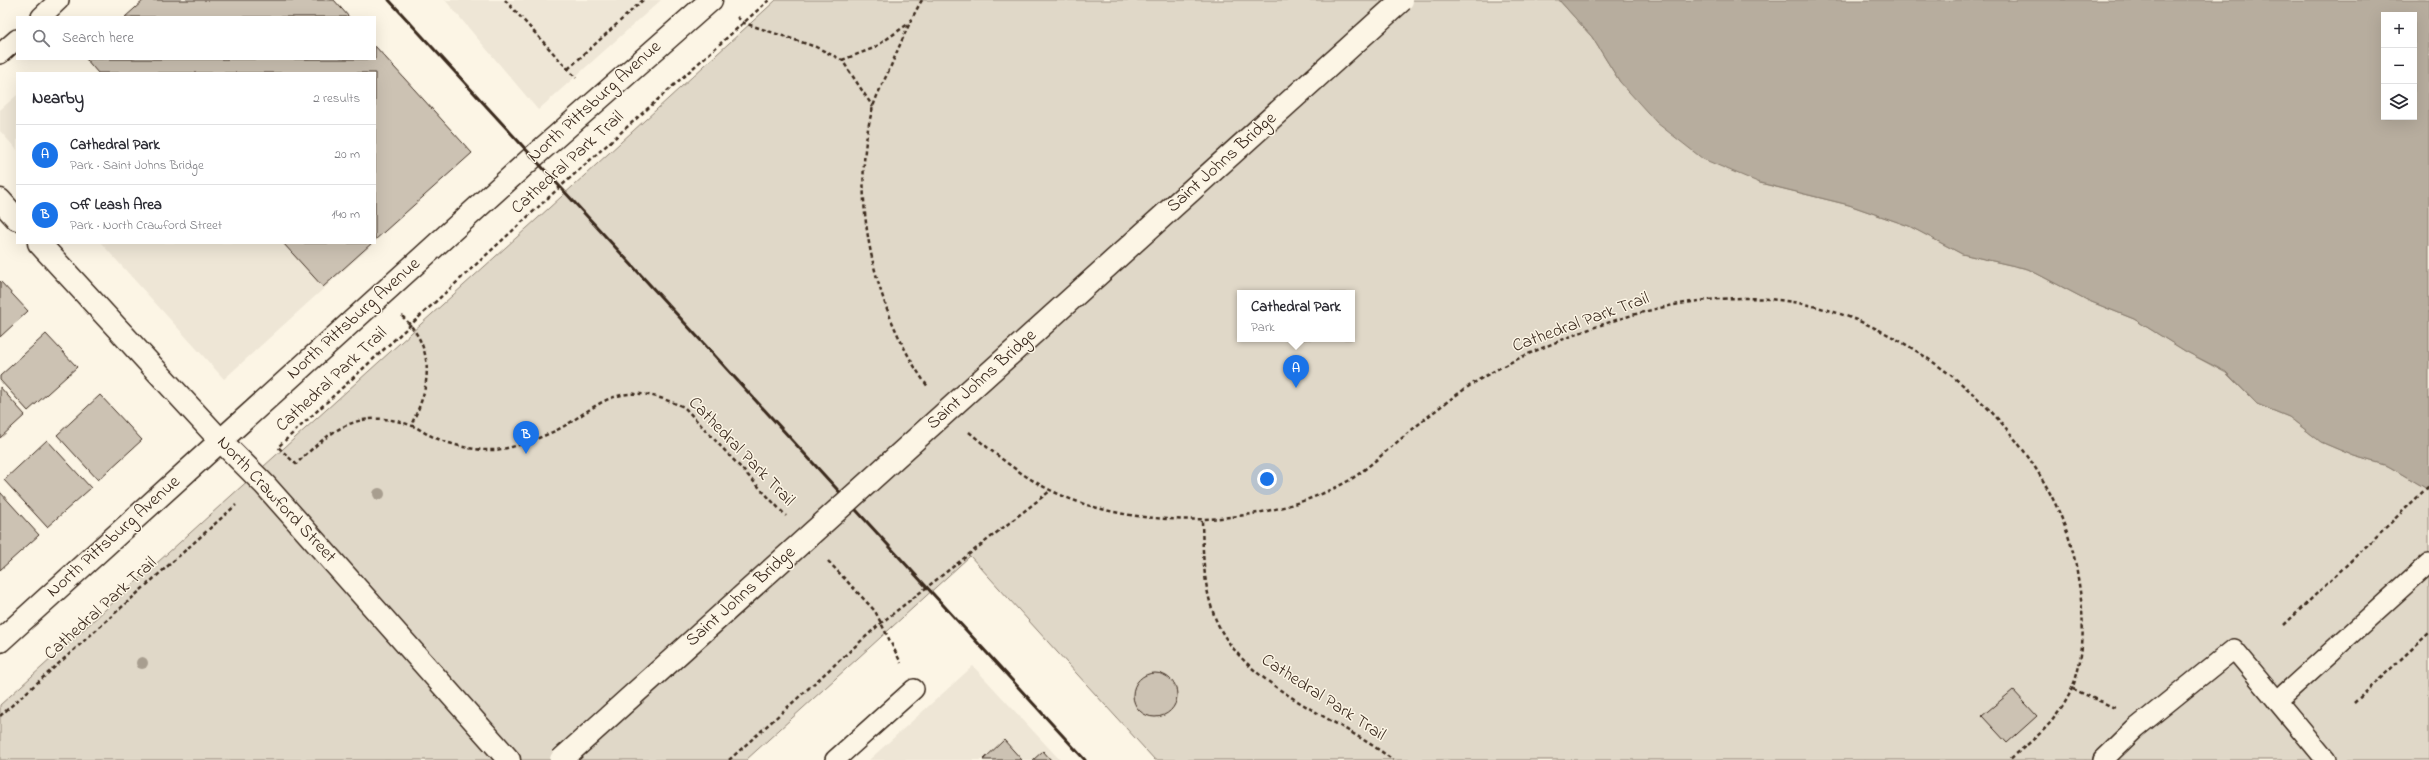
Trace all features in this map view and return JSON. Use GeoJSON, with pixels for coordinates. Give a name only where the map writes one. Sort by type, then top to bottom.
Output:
{"type":"FeatureCollection","features":[{"type":"Feature","properties":{"kind":"street","name":"North Pittsburg Avenue"},"geometry":{"type":"LineString","coordinates":[[0,641],[220,440],[710,0]]}},
{"type":"Feature","properties":{"kind":"street","name":"Saint Johns Bridge"},"geometry":{"type":"LineString","coordinates":[[561,760],[1402,0]]}},
{"type":"Feature","properties":{"kind":"street"},"geometry":{"type":"LineString","coordinates":[[0,200],[16,218]]}},
{"type":"Feature","properties":{"kind":"street","name":"North Crawford Street"},"geometry":{"type":"LineString","coordinates":[[40,244],[220,440],[266,485],[509,760]]}},
{"type":"Feature","properties":{"kind":"lane"},"geometry":{"type":"LineString","coordinates":[[42,16],[59,0]]}},
{"type":"Feature","properties":{"kind":"lane"},"geometry":{"type":"LineString","coordinates":[[0,54],[16,40]]}},
{"type":"Feature","properties":{"kind":"lane"},"geometry":{"type":"LineString","coordinates":[[2277,701],[2429,563]]}},
{"type":"Feature","properties":{"kind":"lane"},"geometry":{"type":"LineString","coordinates":[[2103,760],[2136,728],[2234,649],[2326,760]]}},
{"type":"Feature","properties":{"kind":"lane"},"geometry":{"type":"LineString","coordinates":[[836,760],[914,689]]}},
{"type":"Feature","properties":{"kind":"path"},"geometry":{"type":"LineString","coordinates":[[506,0],[568,69],[595,102]]}},
{"type":"Feature","properties":{"kind":"path"},"geometry":{"type":"LineString","coordinates":[[568,69],[643,0]]}},
{"type":"Feature","properties":{"kind":"path","name":"Cathedral Park Trail"},"geometry":{"type":"LineString","coordinates":[[769,0],[560,187],[278,447],[296,464],[343,425],[350,422],[375,419],[411,425],[430,436],[461,446],[501,449],[557,430],[598,404],[617,396],[630,393],[666,399],[684,407],[792,522]]}},
{"type":"Feature","properties":{"kind":"path"},"geometry":{"type":"LineString","coordinates":[[922,0],[908,24],[873,107],[865,177],[866,212],[874,268],[885,307],[913,366],[930,390]]}},
{"type":"Feature","properties":{"kind":"path"},"geometry":{"type":"LineString","coordinates":[[734,14],[744,23],[816,47],[842,60],[862,87],[873,107]]}},
{"type":"Feature","properties":{"kind":"path"},"geometry":{"type":"LineString","coordinates":[[842,60],[874,48],[908,24]]}},
{"type":"Feature","properties":{"kind":"path","name":"Cathedral Park Trail"},"geometry":{"type":"LineString","coordinates":[[381,295],[412,325],[421,339],[427,364],[425,389],[419,408],[411,425]]}},
{"type":"Feature","properties":{"kind":"path","name":"Cathedral Park Trail"},"geometry":{"type":"LineString","coordinates":[[966,430],[1016,471],[1050,490],[1078,503],[1112,512],[1149,518],[1202,521],[1298,502],[1348,481],[1425,419],[1482,378],[1510,363],[1567,338],[1616,320],[1693,300],[1756,298],[1784,300],[1856,319],[1906,343],[1961,382],[1981,400],[2017,442],[2056,508],[2076,562],[2081,605],[2082,644],[2073,689],[2052,721],[2009,760]]}},
{"type":"Feature","properties":{"kind":"path"},"geometry":{"type":"LineString","coordinates":[[2284,625],[2429,486]]}},
{"type":"Feature","properties":{"kind":"path"},"geometry":{"type":"LineString","coordinates":[[729,760],[881,623],[1050,490]]}},
{"type":"Feature","properties":{"kind":"path","name":"Cathedral Park Trail"},"geometry":{"type":"LineString","coordinates":[[0,716],[236,505]]}},
{"type":"Feature","properties":{"kind":"path","name":"Cathedral Park Trail"},"geometry":{"type":"LineString","coordinates":[[1202,521],[1204,568],[1211,603],[1216,620],[1240,656],[1266,680],[1363,739],[1393,760]]}},
{"type":"Feature","properties":{"kind":"path"},"geometry":{"type":"LineString","coordinates":[[824,557],[875,611],[914,689]]}},
{"type":"Feature","properties":{"kind":"path"},"geometry":{"type":"LineString","coordinates":[[2354,703],[2429,633]]}},
{"type":"Feature","properties":{"kind":"path"},"geometry":{"type":"LineString","coordinates":[[2073,689],[2114,707],[2136,728]]}},
{"type":"Feature","properties":{"kind":"shaded area"},"geometry":{"type":"Polygon","coordinates":[[[445,0],[661,0],[538,110],[445,0]]]}},
{"type":"Feature","properties":{"kind":"shaded area"},"geometry":{"type":"Polygon","coordinates":[[[776,0],[1559,0],[1592,37],[1620,82],[1760,183],[1849,205],[1909,226],[1962,254],[2028,269],[2089,301],[2134,319],[2185,351],[2226,373],[2257,404],[2289,417],[2321,442],[2354,456],[2388,466],[2429,490],[2429,760],[1155,760],[970,556],[746,760],[0,760],[0,705],[537,219],[776,0]]]}},
{"type":"Feature","properties":{"kind":"shaded area"},"geometry":{"type":"Polygon","coordinates":[[[1559,0],[2429,0],[2429,490],[2388,466],[2354,456],[2321,442],[2289,417],[2257,404],[2226,372],[2185,351],[2134,319],[2089,301],[2028,269],[1962,254],[1909,226],[1849,205],[1760,183],[1703,159],[1657,123],[1620,82],[1592,37],[1559,0]]]}},
{"type":"Feature","properties":{"kind":"shaded area"},"geometry":{"type":"Polygon","coordinates":[[[16,96],[16,149],[0,131],[0,110],[16,96]]]}},
{"type":"Feature","properties":{"kind":"shaded area"},"geometry":{"type":"Polygon","coordinates":[[[102,244],[373,244],[224,379],[102,244]]]}},
{"type":"Feature","properties":{"kind":"shaded area"},"geometry":{"type":"Polygon","coordinates":[[[973,666],[1060,760],[869,760],[973,666]]]}},
{"type":"Feature","properties":{"kind":"building"},"geometry":{"type":"Polygon","coordinates":[[[144,0],[334,0],[348,16],[126,16],[144,0]]]}},
{"type":"Feature","properties":{"kind":"building"},"geometry":{"type":"Polygon","coordinates":[[[376,47],[472,153],[376,239],[376,72],[97,72],[87,60],[376,60],[376,47]]]}},
{"type":"Feature","properties":{"kind":"building"},"geometry":{"type":"Polygon","coordinates":[[[284,244],[371,244],[323,287],[284,244]]]}},
{"type":"Feature","properties":{"kind":"building"},"geometry":{"type":"Polygon","coordinates":[[[0,281],[28,311],[0,337],[0,281]]]}},
{"type":"Feature","properties":{"kind":"building"},"geometry":{"type":"Polygon","coordinates":[[[46,334],[77,367],[28,411],[0,380],[0,376],[46,334]]]}},
{"type":"Feature","properties":{"kind":"building"},"geometry":{"type":"Polygon","coordinates":[[[0,387],[25,415],[0,438],[0,387]]]}},
{"type":"Feature","properties":{"kind":"building"},"geometry":{"type":"Polygon","coordinates":[[[100,395],[142,440],[98,480],[57,435],[100,395]]]}},
{"type":"Feature","properties":{"kind":"building"},"geometry":{"type":"Polygon","coordinates":[[[47,440],[91,488],[47,527],[4,480],[47,440]]]}},
{"type":"Feature","properties":{"kind":"building"},"geometry":{"type":"Polygon","coordinates":[[[0,492],[39,535],[0,570],[0,492]]]}},
{"type":"Feature","properties":{"kind":"building"},"geometry":{"type":"Polygon","coordinates":[[[1155,673],[1167,677],[1173,683],[1177,695],[1173,707],[1167,713],[1155,717],[1143,713],[1137,707],[1133,695],[1137,683],[1143,677],[1155,673]]]}},
{"type":"Feature","properties":{"kind":"building"},"geometry":{"type":"Polygon","coordinates":[[[2013,690],[2037,716],[2007,743],[1982,716],[2013,690]]]}},
{"type":"Feature","properties":{"kind":"building"},"geometry":{"type":"Polygon","coordinates":[[[1004,740],[1022,760],[983,760],[1004,740]]]}},
{"type":"Feature","properties":{"kind":"building"},"geometry":{"type":"Polygon","coordinates":[[[1043,751],[1051,760],[1033,760],[1043,751]]]}},
{"type":"Feature","properties":{"kind":"railway"},"geometry":{"type":"LineString","coordinates":[[389,0],[1085,760]]}},
{"type":"Feature","properties":{"kind":"place","name":"Cathedral Park"},"geometry":{"type":"Point","coordinates":[1296,388]}},
{"type":"Feature","properties":{"kind":"place","name":"Off Leash Area"},"geometry":{"type":"Point","coordinates":[526,454]}}]}
